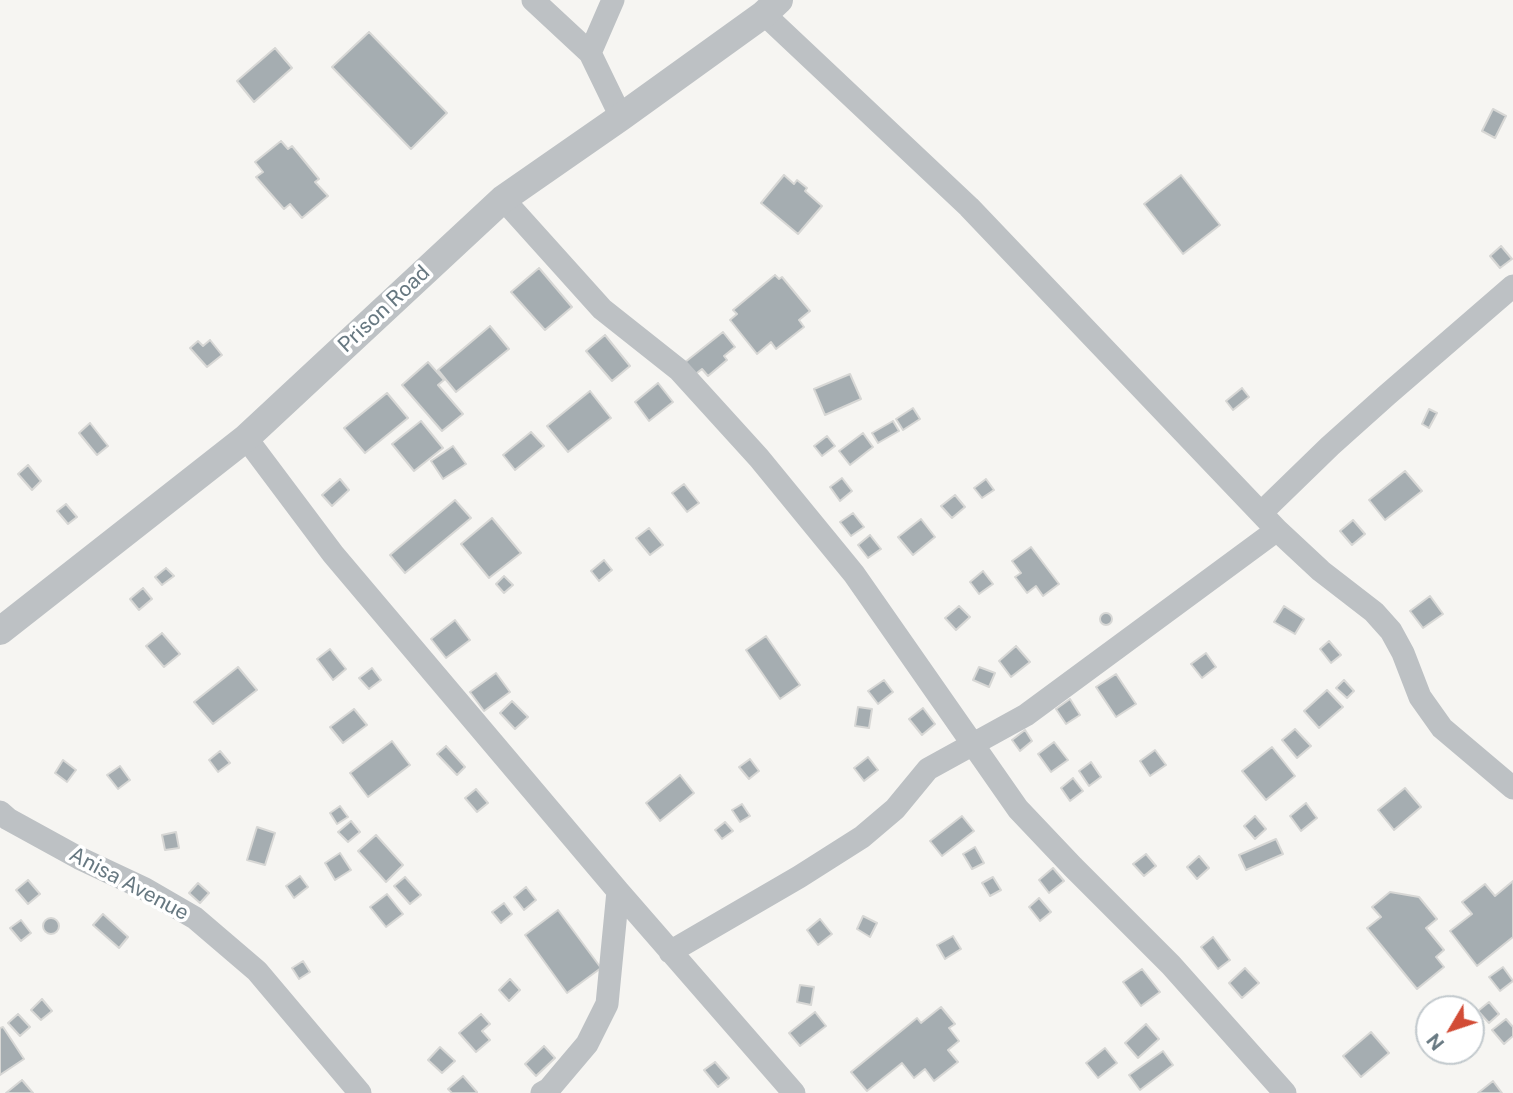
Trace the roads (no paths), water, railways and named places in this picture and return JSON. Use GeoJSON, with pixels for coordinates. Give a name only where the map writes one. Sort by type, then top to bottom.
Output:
{"type":"FeatureCollection","features":[{"type":"Feature","properties":{"kind":"street"},"geometry":{"type":"LineString","coordinates":[[533,0],[590,53],[621,117]]}},
{"type":"Feature","properties":{"kind":"street"},"geometry":{"type":"LineString","coordinates":[[590,53],[613,0]]}},
{"type":"Feature","properties":{"kind":"street"},"geometry":{"type":"LineString","coordinates":[[771,7],[972,211],[1277,530],[1321,571],[1374,611],[1391,631],[1403,653],[1420,697],[1442,728],[1513,788]]}},
{"type":"Feature","properties":{"kind":"street","name":"Prison Road"},"geometry":{"type":"LineString","coordinates":[[0,631],[246,438],[503,199],[771,7]]}},
{"type":"Feature","properties":{"kind":"street"},"geometry":{"type":"LineString","coordinates":[[503,199],[602,309],[679,370],[759,458],[854,575],[1018,809],[1171,965],[1285,1093]]}},
{"type":"Feature","properties":{"kind":"street"},"geometry":{"type":"LineString","coordinates":[[1261,513],[1330,446],[1513,286]]}},
{"type":"Feature","properties":{"kind":"street"},"geometry":{"type":"LineString","coordinates":[[246,438],[333,554],[670,952],[794,1093]]}},
{"type":"Feature","properties":{"kind":"street"},"geometry":{"type":"LineString","coordinates":[[670,952],[799,877],[862,836],[895,809],[928,769],[1026,715],[1277,530]]}},
{"type":"Feature","properties":{"kind":"street","name":"Anisa Avenue"},"geometry":{"type":"LineString","coordinates":[[0,812],[79,858],[145,889],[195,918],[257,971],[360,1093]]}},
{"type":"Feature","properties":{"kind":"street"},"geometry":{"type":"LineString","coordinates":[[542,1093],[587,1044],[607,1004],[618,891]]}}]}
